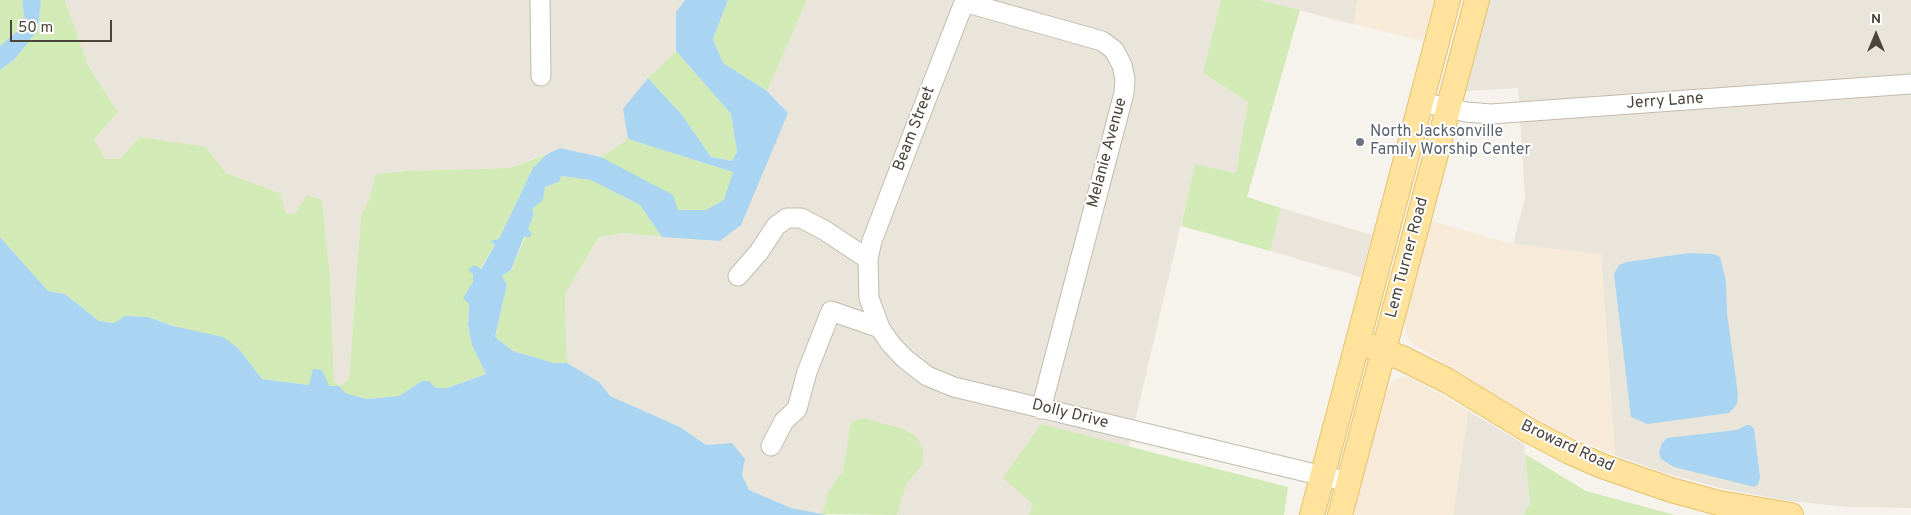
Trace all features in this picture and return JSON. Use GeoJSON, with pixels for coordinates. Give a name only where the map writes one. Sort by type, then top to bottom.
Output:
{"type":"FeatureCollection","features":[{"type":"Feature","properties":{"kind":"main road","name":"Lem Turner Road"},"geometry":{"type":"LineString","coordinates":[[1312,515],[1448,0]]}},
{"type":"Feature","properties":{"kind":"main road","name":"Lem Turner Road"},"geometry":{"type":"LineString","coordinates":[[1340,515],[1477,0]]}},
{"type":"Feature","properties":{"kind":"main road","name":"Broward Road"},"geometry":{"type":"LineString","coordinates":[[1357,342],[1384,350],[1446,380],[1535,434],[1602,466],[1671,490],[1719,503],[1791,515]]}},
{"type":"Feature","properties":{"kind":"street"},"geometry":{"type":"LineString","coordinates":[[540,0],[541,76]]}},
{"type":"Feature","properties":{"kind":"street","name":"Beam Street"},"geometry":{"type":"LineString","coordinates":[[868,259],[872,241],[965,1]]}},
{"type":"Feature","properties":{"kind":"street","name":"Melanie Avenue"},"geometry":{"type":"LineString","coordinates":[[965,1],[1102,41],[1114,50],[1122,66],[1125,79],[1124,93],[1040,408]]}},
{"type":"Feature","properties":{"kind":"street","name":"Jerry Lane"},"geometry":{"type":"LineString","coordinates":[[1421,102],[1491,114],[1911,84]]}},
{"type":"Feature","properties":{"kind":"street"},"geometry":{"type":"LineString","coordinates":[[738,276],[759,252],[776,226],[787,218],[801,218],[824,230],[868,259]]}},
{"type":"Feature","properties":{"kind":"street","name":"Dolly Drive"},"geometry":{"type":"LineString","coordinates":[[868,259],[869,298],[880,328],[890,344],[927,376],[954,386],[1040,408],[1348,482]]}},
{"type":"Feature","properties":{"kind":"street"},"geometry":{"type":"LineString","coordinates":[[770,446],[784,421],[797,410],[806,372],[831,311],[880,328]]}},
{"type":"Feature","properties":{"kind":"shaded area"},"geometry":{"type":"Polygon","coordinates":[[[65,0],[685,0],[676,12],[676,51],[648,78],[624,109],[628,139],[601,157],[560,148],[510,168],[406,171],[376,174],[369,200],[361,215],[349,379],[339,386],[334,381],[330,276],[322,200],[294,214],[285,214],[280,193],[226,173],[206,147],[120,159],[105,159],[94,139],[118,112],[88,65],[65,0]]]}},
{"type":"Feature","properties":{"kind":"shaded area"},"geometry":{"type":"Polygon","coordinates":[[[807,0],[1221,0],[1203,73],[1248,102],[1236,173],[1195,164],[1129,447],[1041,425],[1033,504],[1029,515],[897,515],[907,483],[922,466],[851,423],[843,471],[828,492],[822,514],[791,508],[749,490],[742,475],[745,459],[732,443],[706,445],[680,427],[609,396],[599,382],[567,363],[565,294],[599,237],[624,233],[662,237],[788,113],[767,91],[807,0]]]}},
{"type":"Feature","properties":{"kind":"shaded area"},"geometry":{"type":"Polygon","coordinates":[[[1259,0],[1358,0],[1353,24],[1259,0]]]}},
{"type":"Feature","properties":{"kind":"shaded area"},"geometry":{"type":"Polygon","coordinates":[[[1358,0],[1434,0],[1423,41],[1353,24],[1358,0]]]}},
{"type":"Feature","properties":{"kind":"shaded area"},"geometry":{"type":"Polygon","coordinates":[[[1490,0],[1911,0],[1911,508],[1848,507],[1790,501],[1720,488],[1665,473],[1615,455],[1601,255],[1513,244],[1525,198],[1518,88],[1466,91],[1490,0]]]}},
{"type":"Feature","properties":{"kind":"shaded area"},"geometry":{"type":"Polygon","coordinates":[[[1281,208],[1372,235],[1361,277],[1270,251],[1281,208]]]}},
{"type":"Feature","properties":{"kind":"shaded area"},"geometry":{"type":"Polygon","coordinates":[[[1431,221],[1513,244],[1601,254],[1615,455],[1578,440],[1539,420],[1479,386],[1411,342],[1406,334],[1405,322],[1431,221]]]}},
{"type":"Feature","properties":{"kind":"shaded area"},"geometry":{"type":"Polygon","coordinates":[[[1401,377],[1410,377],[1468,411],[1453,515],[1353,515],[1385,394],[1391,382],[1401,377]]]}},
{"type":"Feature","properties":{"kind":"shaded area"},"geometry":{"type":"Polygon","coordinates":[[[1468,411],[1524,444],[1530,503],[1523,515],[1453,515],[1468,411]]]}},
{"type":"Feature","properties":{"kind":"green space"},"geometry":{"type":"Polygon","coordinates":[[[0,0],[22,0],[25,22],[0,46],[0,0]]]}},
{"type":"Feature","properties":{"kind":"green space"},"geometry":{"type":"Polygon","coordinates":[[[41,0],[65,0],[88,65],[118,112],[94,139],[105,159],[120,159],[140,137],[206,147],[226,173],[280,193],[286,214],[295,214],[307,195],[322,200],[330,276],[334,381],[339,386],[349,379],[361,215],[369,200],[376,174],[406,171],[510,168],[547,154],[533,169],[499,239],[490,242],[495,245],[480,269],[473,274],[468,325],[472,345],[486,374],[446,388],[436,388],[429,381],[422,381],[399,396],[366,399],[309,385],[262,379],[239,349],[148,317],[125,316],[114,323],[99,321],[65,294],[48,291],[0,237],[0,70],[15,59],[38,30],[41,0]]]}},
{"type":"Feature","properties":{"kind":"green space"},"geometry":{"type":"Polygon","coordinates":[[[728,0],[807,0],[767,91],[723,63],[713,39],[728,0]]]}},
{"type":"Feature","properties":{"kind":"green space"},"geometry":{"type":"Polygon","coordinates":[[[1221,0],[1259,0],[1300,10],[1247,197],[1281,208],[1270,251],[1181,226],[1195,164],[1236,173],[1248,102],[1203,73],[1221,0]]]}},
{"type":"Feature","properties":{"kind":"green space"},"geometry":{"type":"Polygon","coordinates":[[[676,51],[731,114],[737,152],[733,161],[711,157],[682,115],[648,78],[676,51]]]}},
{"type":"Feature","properties":{"kind":"green space"},"geometry":{"type":"Polygon","coordinates":[[[628,139],[733,172],[724,200],[706,210],[678,210],[601,157],[628,139]]]}},
{"type":"Feature","properties":{"kind":"green space"},"geometry":{"type":"Polygon","coordinates":[[[560,176],[591,180],[640,205],[662,237],[624,233],[599,237],[565,294],[567,363],[554,363],[513,351],[495,337],[507,285],[502,276],[511,270],[525,237],[532,233],[528,229],[534,214],[532,209],[545,187],[559,182],[560,176]]]}},
{"type":"Feature","properties":{"kind":"green space"},"geometry":{"type":"Polygon","coordinates":[[[864,418],[903,429],[917,437],[923,451],[922,466],[907,483],[897,515],[822,514],[828,492],[843,470],[851,422],[864,418]]]}},
{"type":"Feature","properties":{"kind":"green space"},"geometry":{"type":"Polygon","coordinates":[[[1041,424],[1288,487],[1284,515],[1029,515],[1033,504],[1003,478],[1041,424]]]}},
{"type":"Feature","properties":{"kind":"green space"},"geometry":{"type":"Polygon","coordinates":[[[1525,454],[1586,491],[1675,515],[1523,515],[1530,503],[1525,454]]]}},
{"type":"Feature","properties":{"kind":"water"},"geometry":{"type":"Polygon","coordinates":[[[22,0],[41,0],[38,30],[15,59],[0,70],[0,46],[25,22],[22,0]]]}},
{"type":"Feature","properties":{"kind":"water"},"geometry":{"type":"Polygon","coordinates":[[[685,0],[728,0],[713,39],[723,63],[767,91],[788,113],[741,225],[720,241],[662,237],[640,205],[591,180],[561,176],[559,182],[545,187],[543,200],[532,209],[534,214],[528,229],[532,233],[530,237],[524,237],[511,270],[502,276],[507,285],[495,337],[513,351],[554,363],[567,363],[599,382],[610,396],[680,427],[706,445],[732,443],[745,459],[742,475],[749,490],[791,508],[827,515],[0,515],[0,237],[48,291],[65,294],[99,321],[114,323],[125,316],[148,317],[173,326],[223,337],[239,349],[262,379],[309,385],[313,369],[322,370],[329,386],[339,386],[345,393],[366,399],[399,396],[422,381],[429,381],[436,388],[447,388],[486,374],[472,345],[468,325],[469,304],[463,298],[473,282],[473,274],[468,270],[474,265],[481,269],[495,245],[490,241],[499,239],[533,168],[547,154],[560,148],[601,157],[673,195],[678,210],[706,210],[724,200],[733,172],[628,139],[623,109],[648,78],[682,115],[711,157],[732,161],[737,152],[731,114],[676,51],[676,12],[685,0]]]}},
{"type":"Feature","properties":{"kind":"water"},"geometry":{"type":"Polygon","coordinates":[[[1689,253],[1713,254],[1720,257],[1726,281],[1727,313],[1738,394],[1737,404],[1729,413],[1647,424],[1631,417],[1614,274],[1619,265],[1627,262],[1689,253]]]}},
{"type":"Feature","properties":{"kind":"water"},"geometry":{"type":"Polygon","coordinates":[[[1747,425],[1754,429],[1760,477],[1759,483],[1755,487],[1674,467],[1661,459],[1659,453],[1662,443],[1667,438],[1737,430],[1747,425]]]}},
{"type":"Feature","properties":{"kind":"place","name":"North Jacksonville Family Worship Center"},"geometry":{"type":"Point","coordinates":[1360,142]}}]}
